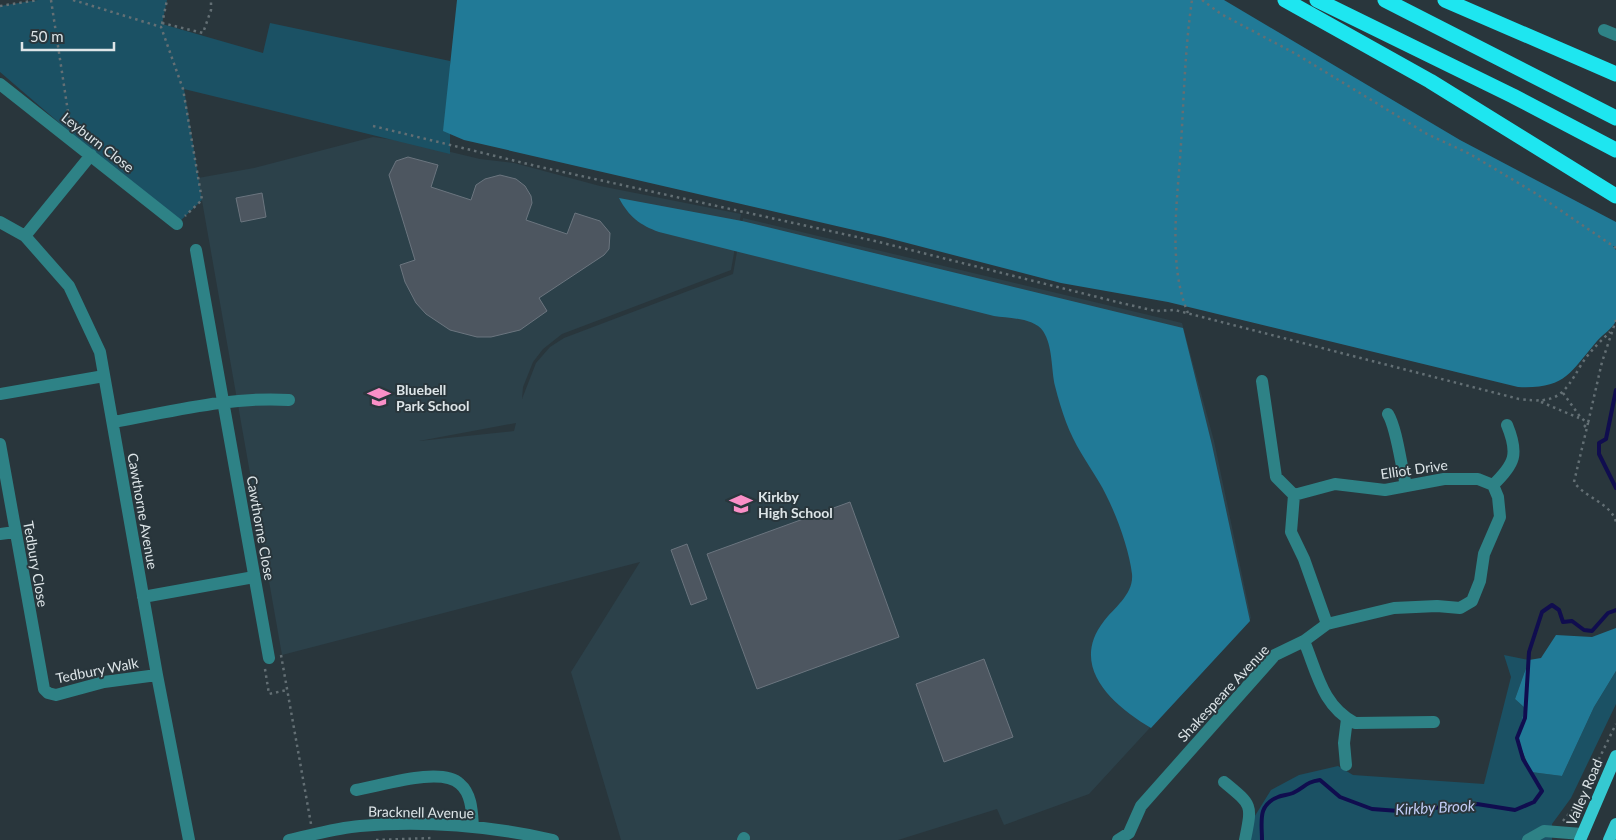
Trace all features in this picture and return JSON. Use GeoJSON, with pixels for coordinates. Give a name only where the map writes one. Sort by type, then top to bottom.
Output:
{"type":"FeatureCollection","features":[{"type":"Feature","properties":{"kind":"highway"},"geometry":{"type":"LineString","coordinates":[[1285,0],[1430,81],[1616,196]]}},
{"type":"Feature","properties":{"kind":"highway"},"geometry":{"type":"LineString","coordinates":[[1317,0],[1513,96],[1616,150]]}},
{"type":"Feature","properties":{"kind":"highway"},"geometry":{"type":"LineString","coordinates":[[1385,0],[1616,118]]}},
{"type":"Feature","properties":{"kind":"highway"},"geometry":{"type":"LineString","coordinates":[[1445,0],[1616,74]]}},
{"type":"Feature","properties":{"kind":"main road","name":"Valley Road"},"geometry":{"type":"LineString","coordinates":[[1581,837],[1616,756]]}},
{"type":"Feature","properties":{"kind":"main road"},"geometry":{"type":"LineString","coordinates":[[1609,840],[1616,824]]}},
{"type":"Feature","properties":{"kind":"street"},"geometry":{"type":"LineString","coordinates":[[1604,30],[1616,35]]}},
{"type":"Feature","properties":{"kind":"street","name":"Leyburn Close"},"geometry":{"type":"LineString","coordinates":[[0,84],[176,224]]}},
{"type":"Feature","properties":{"kind":"street"},"geometry":{"type":"LineString","coordinates":[[25,236],[91,155]]}},
{"type":"Feature","properties":{"kind":"street","name":"Cawthorne Avenue"},"geometry":{"type":"LineString","coordinates":[[0,222],[25,236],[69,286],[100,352],[188,840]]}},
{"type":"Feature","properties":{"kind":"street"},"geometry":{"type":"LineString","coordinates":[[196,250],[225,404]]}},
{"type":"Feature","properties":{"kind":"street"},"geometry":{"type":"LineString","coordinates":[[0,394],[104,376]]}},
{"type":"Feature","properties":{"kind":"street"},"geometry":{"type":"LineString","coordinates":[[1262,381],[1276,478],[1294,495],[1291,532],[1304,559],[1327,624]]}},
{"type":"Feature","properties":{"kind":"street"},"geometry":{"type":"LineString","coordinates":[[113,422],[225,404],[268,399],[289,400]]}},
{"type":"Feature","properties":{"kind":"street","name":"Cawthorne Close"},"geometry":{"type":"LineString","coordinates":[[225,404],[269,658]]}},
{"type":"Feature","properties":{"kind":"street"},"geometry":{"type":"LineString","coordinates":[[1388,414],[1395,426],[1395,439],[1406,485]]}},
{"type":"Feature","properties":{"kind":"street"},"geometry":{"type":"LineString","coordinates":[[1493,485],[1510,469],[1513,457],[1514,442],[1507,425]]}},
{"type":"Feature","properties":{"kind":"street","name":"Tedbury Close"},"geometry":{"type":"LineString","coordinates":[[0,444],[44,689]]}},
{"type":"Feature","properties":{"kind":"street","name":"Elliot Drive"},"geometry":{"type":"LineString","coordinates":[[1294,495],[1335,484],[1385,490],[1444,478],[1478,479],[1493,485]]}},
{"type":"Feature","properties":{"kind":"street","name":"Shakespeare Avenue"},"geometry":{"type":"LineString","coordinates":[[1118,840],[1129,833],[1140,806],[1274,655],[1304,641],[1327,624],[1394,608],[1460,608],[1472,601],[1480,581],[1484,554],[1500,517],[1498,497],[1493,485]]}},
{"type":"Feature","properties":{"kind":"street"},"geometry":{"type":"LineString","coordinates":[[0,534],[15,532]]}},
{"type":"Feature","properties":{"kind":"street"},"geometry":{"type":"LineString","coordinates":[[143,597],[254,577]]}},
{"type":"Feature","properties":{"kind":"street"},"geometry":{"type":"LineString","coordinates":[[1304,641],[1316,668],[1322,691],[1347,719],[1355,723],[1434,722]]}},
{"type":"Feature","properties":{"kind":"street","name":"Tedbury Walk"},"geometry":{"type":"LineString","coordinates":[[44,689],[48,693],[56,695],[104,682],[157,675]]}},
{"type":"Feature","properties":{"kind":"street"},"geometry":{"type":"LineString","coordinates":[[1346,765],[1344,743],[1347,719]]}},
{"type":"Feature","properties":{"kind":"street"},"geometry":{"type":"LineString","coordinates":[[356,790],[435,775],[451,777],[462,785],[470,800],[474,827]]}},
{"type":"Feature","properties":{"kind":"street"},"geometry":{"type":"LineString","coordinates":[[1224,782],[1245,800],[1250,809],[1245,840]]}},
{"type":"Feature","properties":{"kind":"street","name":"Bracknell Avenue"},"geometry":{"type":"LineString","coordinates":[[289,840],[359,826],[474,827],[512,835],[554,840]]}},
{"type":"Feature","properties":{"kind":"street"},"geometry":{"type":"LineString","coordinates":[[1528,840],[1544,831],[1581,837]]}},
{"type":"Feature","properties":{"kind":"path"},"geometry":{"type":"LineString","coordinates":[[0,6],[38,0]]}},
{"type":"Feature","properties":{"kind":"path"},"geometry":{"type":"LineString","coordinates":[[51,0],[73,141]]}},
{"type":"Feature","properties":{"kind":"path"},"geometry":{"type":"LineString","coordinates":[[73,0],[161,26],[204,33],[211,10],[211,0]]}},
{"type":"Feature","properties":{"kind":"path"},"geometry":{"type":"LineString","coordinates":[[167,0],[161,26],[183,89],[202,200],[176,224]]}},
{"type":"Feature","properties":{"kind":"path"},"geometry":{"type":"LineString","coordinates":[[1188,313],[1180,293],[1176,268],[1185,48],[1192,0]]}},
{"type":"Feature","properties":{"kind":"path"},"geometry":{"type":"LineString","coordinates":[[1202,0],[1221,14],[1296,54],[1427,134],[1470,154],[1534,193],[1616,248]]}},
{"type":"Feature","properties":{"kind":"path"},"geometry":{"type":"LineString","coordinates":[[373,126],[536,166],[875,241],[1121,303],[1156,310],[1175,310],[1188,313],[1519,399],[1539,402],[1581,418],[1588,423]]}},
{"type":"Feature","properties":{"kind":"path"},"geometry":{"type":"LineString","coordinates":[[1616,320],[1610,332],[1574,482],[1580,491],[1614,515],[1616,522]]}},
{"type":"Feature","properties":{"kind":"path"},"geometry":{"type":"LineString","coordinates":[[1539,402],[1552,399],[1564,393],[1592,351],[1610,332]]}},
{"type":"Feature","properties":{"kind":"path"},"geometry":{"type":"LineString","coordinates":[[1564,393],[1581,418]]}},
{"type":"Feature","properties":{"kind":"path"},"geometry":{"type":"LineString","coordinates":[[1584,427],[1588,423]]}},
{"type":"Feature","properties":{"kind":"path"},"geometry":{"type":"LineString","coordinates":[[287,690],[269,694],[263,659],[282,655],[313,835]]}},
{"type":"Feature","properties":{"kind":"path"},"geometry":{"type":"LineString","coordinates":[[1556,832],[1577,804],[1616,724]]}},
{"type":"Feature","properties":{"kind":"path"},"geometry":{"type":"LineString","coordinates":[[376,840],[435,838]]}},
{"type":"Feature","properties":{"kind":"shaded area"},"geometry":{"type":"Polygon","coordinates":[[[38,0],[167,0],[162,24],[263,53],[270,23],[450,61],[450,154],[184,89],[202,200],[177,224],[0,72],[0,6],[38,0]]]}},
{"type":"Feature","properties":{"kind":"shaded area"},"geometry":{"type":"Polygon","coordinates":[[[457,0],[1224,0],[1460,140],[1616,222],[1616,247],[1613,246],[1616,250],[1616,321],[1565,377],[1546,385],[1518,387],[1168,302],[1061,283],[884,237],[464,140],[443,131],[457,0]]]}},
{"type":"Feature","properties":{"kind":"shaded area","name":"Kirkby High School"},"geometry":{"type":"Polygon","coordinates":[[[373,137],[409,142],[480,159],[514,163],[600,186],[741,214],[731,270],[562,334],[543,349],[533,362],[523,387],[522,399],[536,363],[550,347],[564,338],[733,274],[743,218],[1182,323],[1214,441],[1251,618],[1089,794],[1004,825],[997,809],[898,840],[621,840],[571,672],[640,562],[282,655],[198,178],[254,168],[373,137]],[[516,423],[419,441],[514,431],[516,423]]]}},
{"type":"Feature","properties":{"kind":"shaded area"},"geometry":{"type":"Polygon","coordinates":[[[619,198],[742,221],[1183,328],[1212,445],[1250,621],[1151,728],[1137,719],[1110,697],[1100,684],[1093,669],[1091,654],[1094,638],[1104,621],[1127,594],[1132,581],[1132,574],[1128,551],[1110,502],[1066,422],[1055,386],[1049,344],[1043,331],[1034,323],[1027,321],[994,316],[659,232],[636,220],[619,198]]]}},
{"type":"Feature","properties":{"kind":"shaded area"},"geometry":{"type":"Polygon","coordinates":[[[1616,628],[1616,671],[1594,707],[1562,776],[1531,772],[1517,738],[1525,708],[1515,699],[1529,660],[1541,658],[1556,635],[1592,637],[1616,628]]]}},
{"type":"Feature","properties":{"kind":"shaded area"},"geometry":{"type":"Polygon","coordinates":[[[1504,655],[1529,660],[1515,699],[1525,708],[1520,727],[1519,741],[1522,754],[1531,772],[1562,776],[1594,707],[1616,671],[1616,704],[1571,798],[1552,824],[1552,840],[1240,840],[1271,790],[1299,775],[1338,766],[1353,775],[1484,784],[1511,677],[1504,655]]]}},
{"type":"Feature","properties":{"kind":"building"},"geometry":{"type":"Polygon","coordinates":[[[408,157],[438,165],[431,187],[471,200],[476,185],[485,179],[500,175],[516,179],[525,186],[531,196],[532,203],[526,220],[567,234],[575,213],[600,221],[610,233],[609,249],[604,255],[539,298],[547,311],[520,330],[491,337],[477,337],[450,330],[426,314],[416,303],[405,282],[400,265],[415,260],[389,175],[396,161],[408,157]]]}},
{"type":"Feature","properties":{"kind":"building"},"geometry":{"type":"Polygon","coordinates":[[[262,193],[266,217],[241,222],[236,198],[262,193]]]}},
{"type":"Feature","properties":{"kind":"building"},"geometry":{"type":"Polygon","coordinates":[[[850,502],[899,637],[757,689],[707,554],[850,502]]]}},
{"type":"Feature","properties":{"kind":"building"},"geometry":{"type":"Polygon","coordinates":[[[687,544],[707,599],[691,605],[671,550],[687,544]]]}},
{"type":"Feature","properties":{"kind":"building"},"geometry":{"type":"Polygon","coordinates":[[[984,659],[1013,737],[944,762],[916,684],[984,659]]]}},
{"type":"Feature","properties":{"kind":"waterway","name":"Kirkby Brook"},"geometry":{"type":"LineString","coordinates":[[1616,390],[1606,439],[1599,443],[1599,454],[1616,488]]}},
{"type":"Feature","properties":{"kind":"waterway","name":"Kirkby Brook"},"geometry":{"type":"LineString","coordinates":[[1262,840],[1262,815],[1271,800],[1293,793],[1308,783],[1320,780],[1340,797],[1372,809],[1399,811],[1477,804],[1515,810],[1534,802],[1542,791],[1523,759],[1517,738],[1525,718],[1529,652],[1542,612],[1552,605],[1559,610],[1563,622],[1572,621],[1584,630],[1592,631],[1608,613],[1616,610]]}},
{"type":"Feature","properties":{"kind":"place","name":"Bluebell Park School"},"geometry":{"type":"Point","coordinates":[379,397]}},
{"type":"Feature","properties":{"kind":"place","name":"Kirkby High School"},"geometry":{"type":"Point","coordinates":[741,504]}}]}
